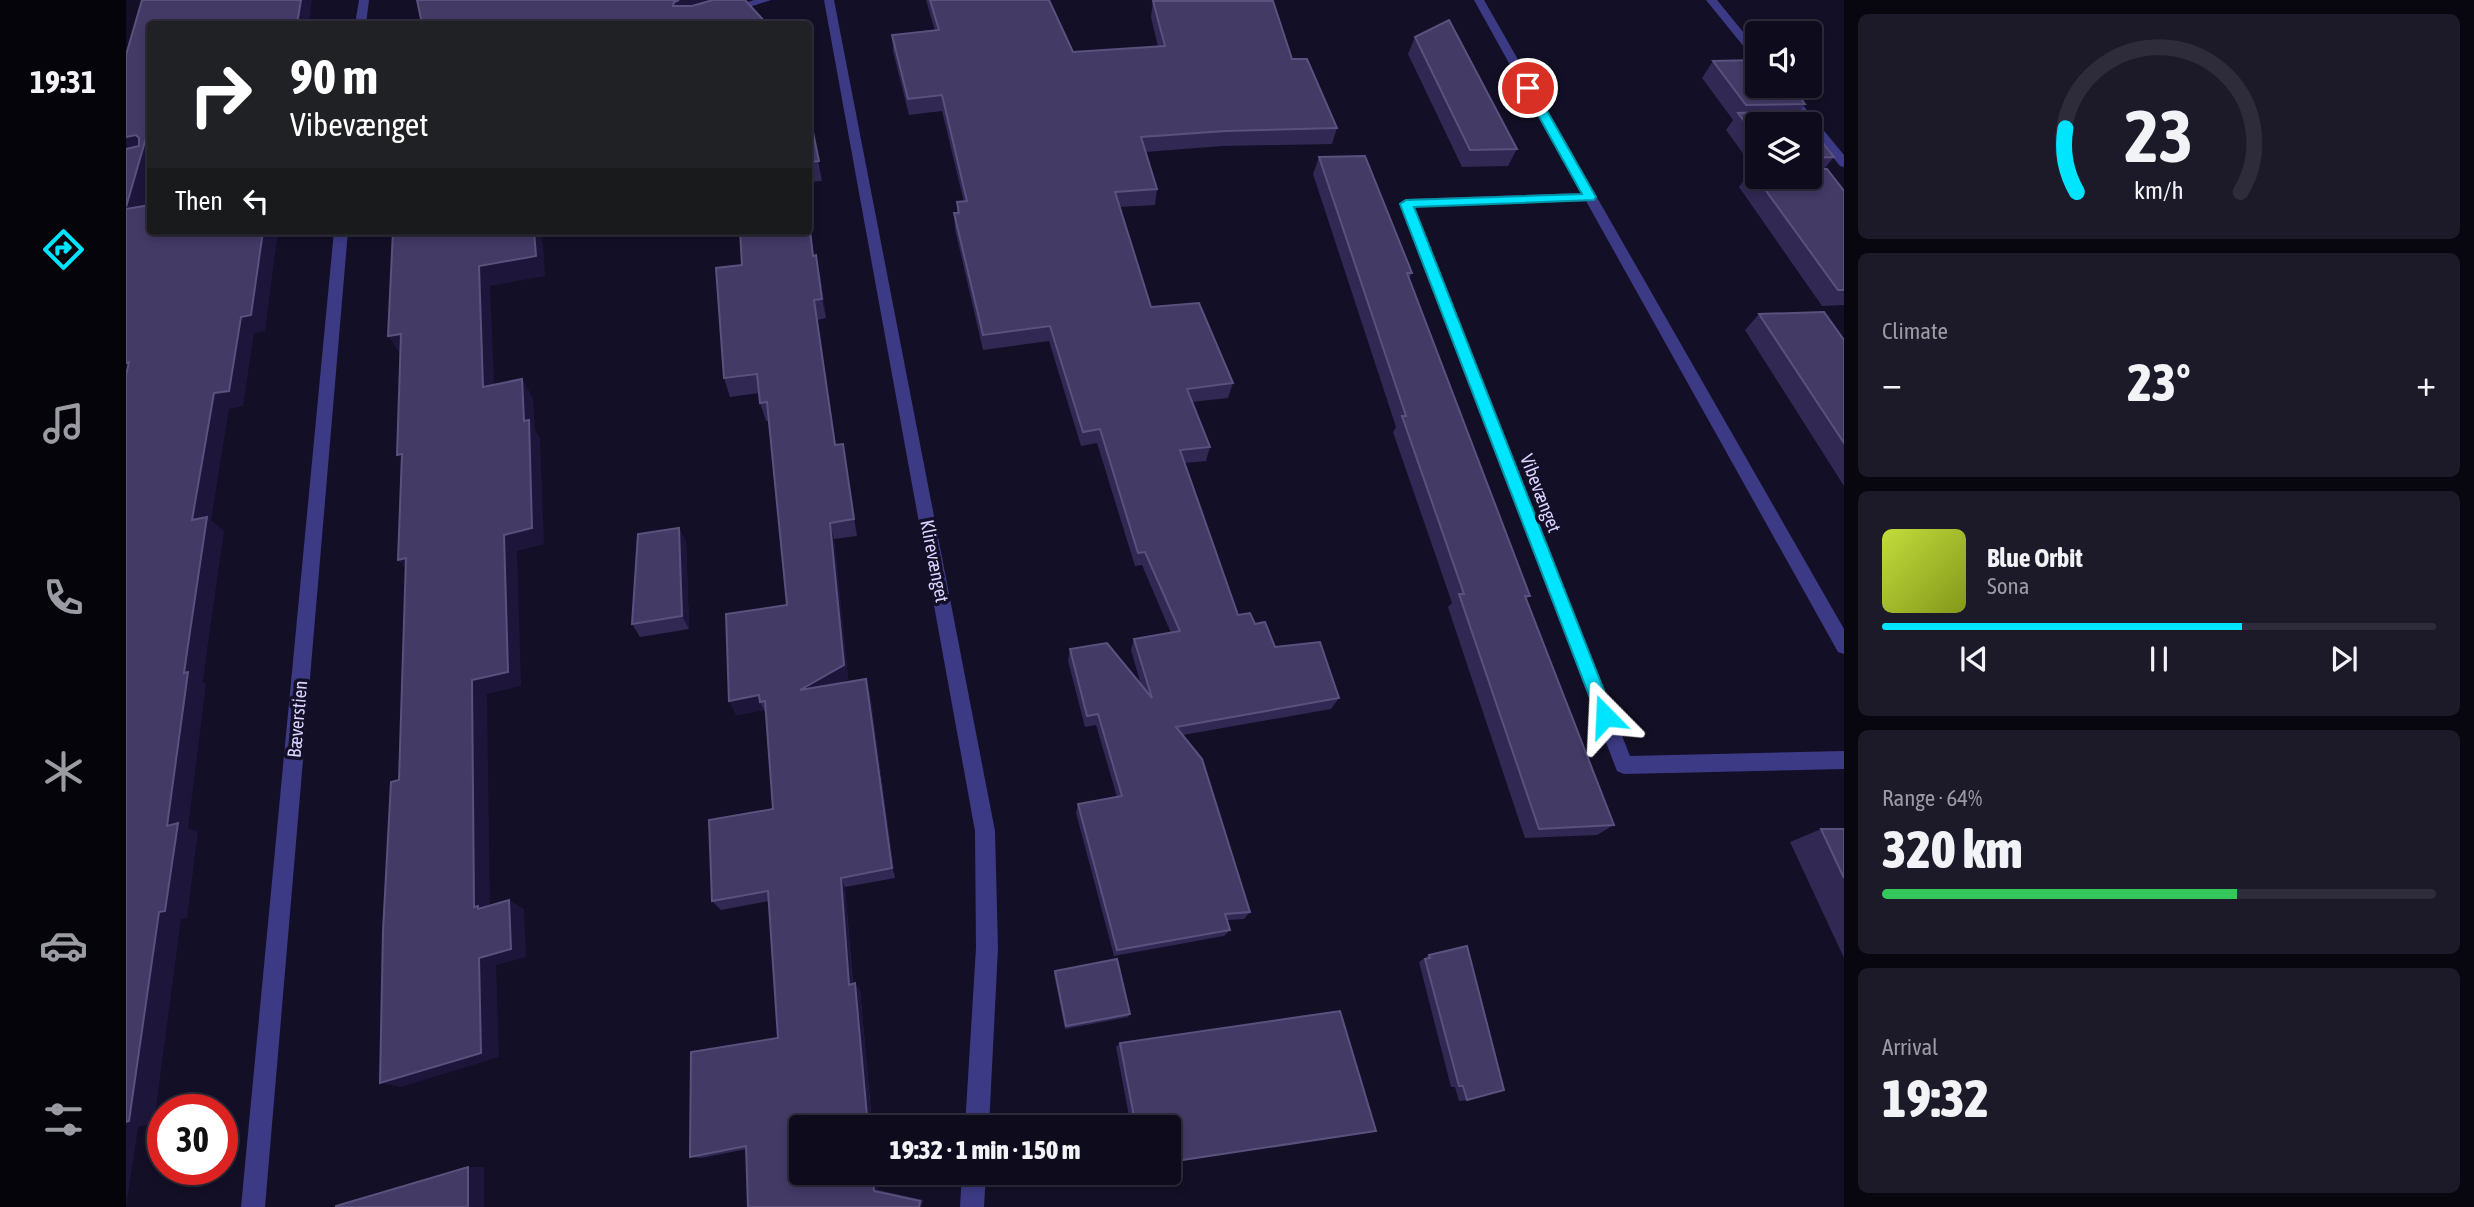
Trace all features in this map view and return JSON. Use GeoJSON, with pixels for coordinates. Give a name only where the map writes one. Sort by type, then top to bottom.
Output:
{"type":"FeatureCollection","features":[{"type":"Feature","properties":{"kind":"street"},"geometry":{"type":"LineString","coordinates":[[361,21],[364,0]]}},
{"type":"Feature","properties":{"kind":"street"},"geometry":{"type":"LineString","coordinates":[[696,21],[766,0]]}},
{"type":"Feature","properties":{"kind":"street","name":"Klirevænget"},"geometry":{"type":"LineString","coordinates":[[830,0],[985,831],[987,948],[978,1115]]}},
{"type":"Feature","properties":{"kind":"street"},"geometry":{"type":"LineString","coordinates":[[1479,0],[1844,646]]}},
{"type":"Feature","properties":{"kind":"street"},"geometry":{"type":"LineString","coordinates":[[1711,0],[1745,41]]}},
{"type":"Feature","properties":{"kind":"street"},"geometry":{"type":"LineString","coordinates":[[1791,98],[1844,163]]}},
{"type":"Feature","properties":{"kind":"street","name":"Vibevænget"},"geometry":{"type":"LineString","coordinates":[[1590,197],[1406,204],[1624,765],[1844,760]]}},
{"type":"Feature","properties":{"kind":"street","name":"Bæverstien"},"geometry":{"type":"LineString","coordinates":[[253,1207],[341,235]]}},
{"type":"Feature","properties":{"kind":"street"},"geometry":{"type":"LineString","coordinates":[[972,1207],[973,1185]]}},
{"type":"Feature","properties":{"kind":"building"},"geometry":{"type":"Polygon","coordinates":[[[142,0],[301,0],[298,21],[147,21],[147,134],[126,207],[126,149],[139,146],[139,138],[136,135],[126,137],[126,55],[142,0]]]}},
{"type":"Feature","properties":{"kind":"building"},"geometry":{"type":"Polygon","coordinates":[[[417,0],[679,0],[674,2],[673,6],[692,6],[713,0],[745,0],[764,21],[421,21],[417,0]]]}},
{"type":"Feature","properties":{"kind":"building"},"geometry":{"type":"Polygon","coordinates":[[[930,0],[1049,0],[1073,52],[1165,46],[1153,1],[1273,1],[1292,59],[1307,59],[1337,128],[1141,137],[1157,189],[1115,192],[1151,307],[1199,303],[1233,383],[1187,389],[1210,447],[1180,450],[1238,615],[1250,613],[1255,624],[1265,622],[1275,647],[1320,642],[1339,698],[1176,727],[1202,759],[1250,912],[1225,914],[1230,930],[1117,950],[1078,804],[1122,796],[1098,714],[1087,716],[1070,649],[1107,643],[1152,698],[1134,639],[1180,631],[1145,552],[1138,553],[1100,429],[1083,432],[1050,326],[983,335],[954,213],[959,213],[957,202],[967,201],[942,95],[908,99],[892,35],[939,30],[930,0]]]}},
{"type":"Feature","properties":{"kind":"building"},"geometry":{"type":"Polygon","coordinates":[[[1449,20],[1517,149],[1470,150],[1415,37],[1449,20]]]}},
{"type":"Feature","properties":{"kind":"building"},"geometry":{"type":"Polygon","coordinates":[[[1745,60],[1745,98],[1800,98],[1805,104],[1746,105],[1713,61],[1745,60]]]}},
{"type":"Feature","properties":{"kind":"building"},"geometry":{"type":"Polygon","coordinates":[[[1738,113],[1745,113],[1745,122],[1738,113]]]}},
{"type":"Feature","properties":{"kind":"building"},"geometry":{"type":"Polygon","coordinates":[[[812,127],[819,161],[812,162],[812,127]]]}},
{"type":"Feature","properties":{"kind":"building"},"geometry":{"type":"Polygon","coordinates":[[[1822,142],[1834,157],[1822,158],[1822,142]]]}},
{"type":"Feature","properties":{"kind":"building"},"geometry":{"type":"Polygon","coordinates":[[[1365,156],[1412,273],[1407,273],[1530,596],[1525,596],[1614,825],[1539,829],[1459,594],[1464,594],[1402,416],[1406,416],[1319,157],[1365,156]]]}},
{"type":"Feature","properties":{"kind":"building"},"geometry":{"type":"Polygon","coordinates":[[[1822,169],[1827,169],[1844,191],[1844,290],[1838,290],[1765,189],[1822,189],[1822,169]]]}},
{"type":"Feature","properties":{"kind":"building"},"geometry":{"type":"Polygon","coordinates":[[[147,206],[147,235],[262,235],[251,315],[241,317],[229,391],[214,393],[192,520],[207,517],[184,673],[188,672],[167,826],[178,823],[165,911],[159,912],[129,1121],[126,1122],[126,375],[129,362],[126,363],[126,209],[147,206]]]}},
{"type":"Feature","properties":{"kind":"building"},"geometry":{"type":"Polygon","coordinates":[[[393,235],[534,235],[536,256],[479,266],[483,387],[522,379],[524,421],[529,420],[532,528],[504,535],[508,672],[472,680],[474,907],[478,906],[478,909],[509,900],[511,949],[479,958],[481,1053],[380,1083],[383,931],[391,782],[399,780],[406,558],[398,560],[402,454],[397,455],[401,334],[388,336],[393,235]]]}},
{"type":"Feature","properties":{"kind":"building"},"geometry":{"type":"Polygon","coordinates":[[[740,235],[810,235],[822,299],[814,300],[835,445],[843,444],[854,519],[830,523],[844,665],[800,690],[866,679],[892,868],[841,878],[849,985],[855,983],[867,1115],[789,1115],[789,1185],[873,1185],[874,1191],[920,1201],[919,1207],[748,1207],[746,1146],[690,1157],[691,1052],[778,1038],[768,891],[712,901],[709,820],[773,809],[765,701],[760,702],[759,695],[729,701],[726,614],[787,605],[767,402],[760,403],[757,374],[724,378],[716,268],[742,265],[740,235]]]}},
{"type":"Feature","properties":{"kind":"building"},"geometry":{"type":"Polygon","coordinates":[[[1824,312],[1844,340],[1844,443],[1759,314],[1824,312]]]}},
{"type":"Feature","properties":{"kind":"building"},"geometry":{"type":"Polygon","coordinates":[[[679,528],[682,616],[632,624],[638,534],[679,528]]]}},
{"type":"Feature","properties":{"kind":"building"},"geometry":{"type":"Polygon","coordinates":[[[1821,829],[1844,829],[1844,878],[1821,829]]]}},
{"type":"Feature","properties":{"kind":"building"},"geometry":{"type":"Polygon","coordinates":[[[1467,946],[1504,1090],[1467,1100],[1463,1086],[1459,1086],[1425,959],[1430,958],[1429,955],[1467,946]]]}},
{"type":"Feature","properties":{"kind":"building"},"geometry":{"type":"Polygon","coordinates":[[[1117,959],[1130,1014],[1066,1026],[1055,971],[1117,959]]]}},
{"type":"Feature","properties":{"kind":"building"},"geometry":{"type":"Polygon","coordinates":[[[1340,1011],[1376,1131],[1181,1160],[1181,1115],[1134,1115],[1120,1043],[1340,1011]]]}},
{"type":"Feature","properties":{"kind":"building"},"geometry":{"type":"Polygon","coordinates":[[[468,1167],[468,1207],[336,1207],[336,1206],[468,1167]]]}},
{"type":"Feature","properties":{"kind":"route"},"geometry":{"type":"LineString","coordinates":[[1528,88],[1590,197],[1406,204],[1605,716]]}}]}
